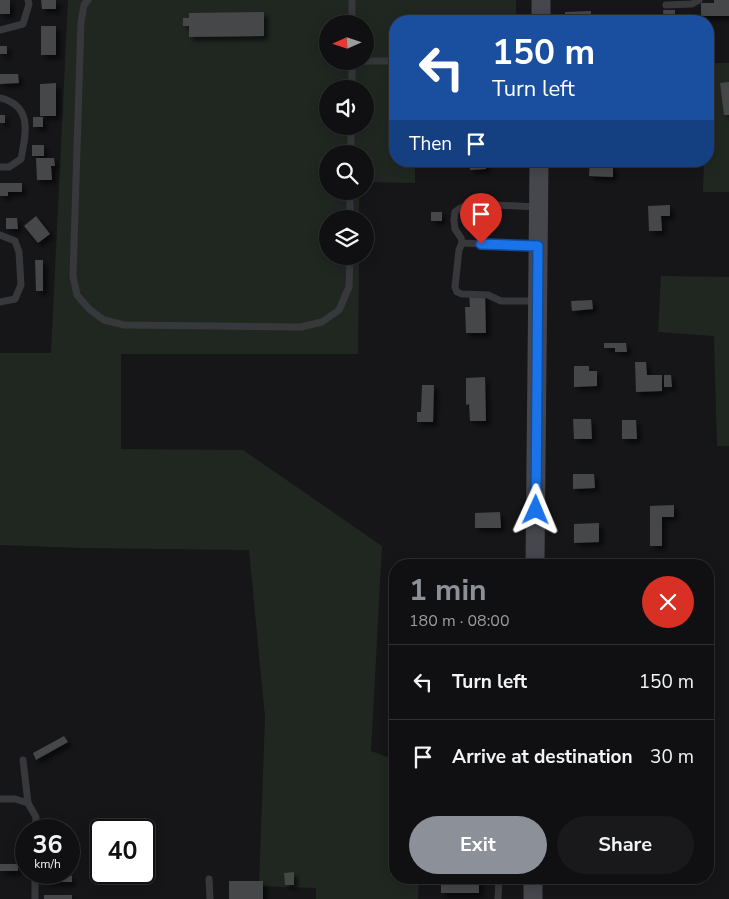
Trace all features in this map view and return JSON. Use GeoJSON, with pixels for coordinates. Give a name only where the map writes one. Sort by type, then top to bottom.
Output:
{"type":"FeatureCollection","features":[{"type":"Feature","properties":{"kind":"street"},"geometry":{"type":"LineString","coordinates":[[541,0],[541,15]]}},
{"type":"Feature","properties":{"kind":"street"},"geometry":{"type":"LineString","coordinates":[[535,559],[540,167]]}},
{"type":"Feature","properties":{"kind":"street"},"geometry":{"type":"LineString","coordinates":[[533,884],[533,899]]}},
{"type":"Feature","properties":{"kind":"lane"},"geometry":{"type":"LineString","coordinates":[[0,30],[23,24],[29,4],[28,0]]}},
{"type":"Feature","properties":{"kind":"lane"},"geometry":{"type":"LineString","coordinates":[[88,0],[84,5],[81,22],[73,276],[77,294],[89,310],[104,320],[124,325],[301,327],[322,322],[339,310],[349,286],[350,265]]}},
{"type":"Feature","properties":{"kind":"lane"},"geometry":{"type":"LineString","coordinates":[[352,0],[352,15]]}},
{"type":"Feature","properties":{"kind":"lane"},"geometry":{"type":"LineString","coordinates":[[666,5],[692,4],[699,0]]}},
{"type":"Feature","properties":{"kind":"lane"},"geometry":{"type":"LineString","coordinates":[[374,61],[389,61]]}},
{"type":"Feature","properties":{"kind":"lane"},"geometry":{"type":"LineString","coordinates":[[0,98],[10,100],[20,108],[25,120],[21,158],[9,166],[0,167]]}},
{"type":"Feature","properties":{"kind":"lane"},"geometry":{"type":"LineString","coordinates":[[538,301],[500,300],[488,295],[462,294],[457,292],[455,287],[459,250],[462,243],[455,229],[454,220],[455,212],[459,208],[475,204],[539,207]]}},
{"type":"Feature","properties":{"kind":"lane"},"geometry":{"type":"LineString","coordinates":[[0,235],[15,241],[19,252],[21,286],[15,299],[0,302]]}},
{"type":"Feature","properties":{"kind":"lane"},"geometry":{"type":"LineString","coordinates":[[462,243],[538,246]]}},
{"type":"Feature","properties":{"kind":"lane"},"geometry":{"type":"LineString","coordinates":[[23,760],[28,803],[36,819]]}},
{"type":"Feature","properties":{"kind":"lane"},"geometry":{"type":"LineString","coordinates":[[0,799],[15,799],[28,803]]}},
{"type":"Feature","properties":{"kind":"lane"},"geometry":{"type":"LineString","coordinates":[[209,879],[210,899]]}},
{"type":"Feature","properties":{"kind":"lane"},"geometry":{"type":"LineString","coordinates":[[35,884],[35,899]]}},
{"type":"Feature","properties":{"kind":"lane"},"geometry":{"type":"LineString","coordinates":[[498,899],[499,884]]}},
{"type":"Feature","properties":{"kind":"shaded area"},"geometry":{"type":"Polygon","coordinates":[[[68,0],[516,0],[516,15],[389,15],[389,167],[415,167],[415,183],[374,182],[374,145],[319,145],[319,200],[359,200],[359,210],[319,210],[319,265],[359,265],[358,354],[121,354],[121,449],[243,450],[382,546],[371,751],[389,758],[389,884],[419,884],[418,899],[316,899],[316,888],[259,886],[265,717],[249,550],[0,545],[0,353],[51,353],[68,0]]]}},
{"type":"Feature","properties":{"kind":"shaded area"},"geometry":{"type":"Polygon","coordinates":[[[714,63],[729,63],[729,192],[703,192],[704,167],[714,167],[714,63]]]}},
{"type":"Feature","properties":{"kind":"shaded area"},"geometry":{"type":"Polygon","coordinates":[[[661,276],[729,277],[729,446],[717,446],[714,336],[658,332],[661,276]]]}},
{"type":"Feature","properties":{"kind":"building"},"geometry":{"type":"Polygon","coordinates":[[[0,0],[10,0],[10,14],[0,14],[0,0]]]}},
{"type":"Feature","properties":{"kind":"building"},"geometry":{"type":"Polygon","coordinates":[[[41,0],[56,0],[56,9],[42,9],[41,0]]]}},
{"type":"Feature","properties":{"kind":"building"},"geometry":{"type":"Polygon","coordinates":[[[714,0],[729,0],[729,16],[701,15],[701,3],[714,3],[714,0]]]}},
{"type":"Feature","properties":{"kind":"building"},"geometry":{"type":"Polygon","coordinates":[[[663,10],[675,10],[675,15],[663,15],[663,10]]]}},
{"type":"Feature","properties":{"kind":"building"},"geometry":{"type":"Polygon","coordinates":[[[591,11],[591,15],[565,15],[565,12],[591,11]]]}},
{"type":"Feature","properties":{"kind":"building"},"geometry":{"type":"Polygon","coordinates":[[[264,12],[264,36],[189,37],[189,26],[183,26],[183,18],[189,18],[189,13],[264,12]]]}},
{"type":"Feature","properties":{"kind":"building"},"geometry":{"type":"Polygon","coordinates":[[[41,26],[56,26],[56,55],[41,55],[41,26]]]}},
{"type":"Feature","properties":{"kind":"building"},"geometry":{"type":"Polygon","coordinates":[[[0,46],[7,46],[7,54],[0,54],[0,46]]]}},
{"type":"Feature","properties":{"kind":"building"},"geometry":{"type":"Polygon","coordinates":[[[0,74],[18,74],[19,83],[0,84],[0,74]]]}},
{"type":"Feature","properties":{"kind":"building"},"geometry":{"type":"Polygon","coordinates":[[[729,82],[729,115],[724,115],[720,83],[729,82]]]}},
{"type":"Feature","properties":{"kind":"building"},"geometry":{"type":"Polygon","coordinates":[[[56,83],[56,116],[40,116],[40,84],[56,83]]]}},
{"type":"Feature","properties":{"kind":"building"},"geometry":{"type":"Polygon","coordinates":[[[0,115],[5,115],[5,123],[0,123],[0,115]]]}},
{"type":"Feature","properties":{"kind":"building"},"geometry":{"type":"Polygon","coordinates":[[[33,117],[43,117],[43,127],[33,127],[33,117]]]}},
{"type":"Feature","properties":{"kind":"building"},"geometry":{"type":"Polygon","coordinates":[[[32,145],[44,145],[44,156],[32,156],[32,145]]]}},
{"type":"Feature","properties":{"kind":"building"},"geometry":{"type":"Polygon","coordinates":[[[36,158],[54,158],[55,166],[51,166],[52,180],[37,180],[36,158]]]}},
{"type":"Feature","properties":{"kind":"building"},"geometry":{"type":"Polygon","coordinates":[[[470,167],[486,167],[486,169],[470,170],[470,167]]]}},
{"type":"Feature","properties":{"kind":"building"},"geometry":{"type":"Polygon","coordinates":[[[590,167],[613,167],[613,177],[589,176],[590,167]]]}},
{"type":"Feature","properties":{"kind":"building"},"geometry":{"type":"Polygon","coordinates":[[[0,183],[22,183],[22,192],[8,192],[8,196],[0,196],[0,183]]]}},
{"type":"Feature","properties":{"kind":"building"},"geometry":{"type":"Polygon","coordinates":[[[670,205],[670,216],[661,216],[662,231],[649,231],[648,206],[670,205]]]}},
{"type":"Feature","properties":{"kind":"building"},"geometry":{"type":"Polygon","coordinates":[[[486,211],[486,234],[477,234],[477,229],[467,229],[467,212],[486,211]]]}},
{"type":"Feature","properties":{"kind":"building"},"geometry":{"type":"Polygon","coordinates":[[[431,212],[442,212],[442,221],[431,221],[431,212]]]}},
{"type":"Feature","properties":{"kind":"building"},"geometry":{"type":"Polygon","coordinates":[[[36,216],[50,234],[38,243],[24,226],[36,216]]]}},
{"type":"Feature","properties":{"kind":"building"},"geometry":{"type":"Polygon","coordinates":[[[6,218],[17,218],[18,229],[6,229],[6,218]]]}},
{"type":"Feature","properties":{"kind":"building"},"geometry":{"type":"Polygon","coordinates":[[[35,260],[43,260],[43,291],[36,291],[35,260]]]}},
{"type":"Feature","properties":{"kind":"building"},"geometry":{"type":"Polygon","coordinates":[[[469,294],[485,294],[486,333],[466,333],[465,307],[470,307],[469,294]]]}},
{"type":"Feature","properties":{"kind":"building"},"geometry":{"type":"Polygon","coordinates":[[[592,300],[593,309],[572,311],[571,301],[592,300]]]}},
{"type":"Feature","properties":{"kind":"building"},"geometry":{"type":"Polygon","coordinates":[[[604,343],[626,343],[627,352],[615,352],[615,348],[604,348],[604,343]]]}},
{"type":"Feature","properties":{"kind":"building"},"geometry":{"type":"Polygon","coordinates":[[[635,362],[646,362],[647,375],[662,375],[662,391],[636,392],[635,362]]]}},
{"type":"Feature","properties":{"kind":"building"},"geometry":{"type":"Polygon","coordinates":[[[574,366],[589,366],[589,371],[597,371],[597,386],[574,387],[574,366]]]}},
{"type":"Feature","properties":{"kind":"building"},"geometry":{"type":"Polygon","coordinates":[[[664,375],[671,375],[672,387],[664,387],[664,375]]]}},
{"type":"Feature","properties":{"kind":"building"},"geometry":{"type":"Polygon","coordinates":[[[485,377],[486,421],[470,421],[469,404],[466,405],[466,378],[485,377]]]}},
{"type":"Feature","properties":{"kind":"building"},"geometry":{"type":"Polygon","coordinates":[[[422,385],[434,385],[433,422],[417,422],[417,412],[421,412],[422,385]]]}},
{"type":"Feature","properties":{"kind":"building"},"geometry":{"type":"Polygon","coordinates":[[[573,419],[591,419],[592,439],[574,439],[573,419]]]}},
{"type":"Feature","properties":{"kind":"building"},"geometry":{"type":"Polygon","coordinates":[[[622,420],[636,420],[637,439],[622,439],[622,420]]]}},
{"type":"Feature","properties":{"kind":"building"},"geometry":{"type":"Polygon","coordinates":[[[573,474],[594,474],[595,488],[573,489],[573,474]]]}},
{"type":"Feature","properties":{"kind":"building"},"geometry":{"type":"Polygon","coordinates":[[[674,505],[674,517],[662,517],[662,546],[650,546],[650,506],[674,505]]]}},
{"type":"Feature","properties":{"kind":"building"},"geometry":{"type":"Polygon","coordinates":[[[500,512],[501,528],[475,528],[475,513],[500,512]]]}},
{"type":"Feature","properties":{"kind":"building"},"geometry":{"type":"Polygon","coordinates":[[[599,523],[599,542],[574,543],[574,524],[599,523]]]}},
{"type":"Feature","properties":{"kind":"building"},"geometry":{"type":"Polygon","coordinates":[[[64,736],[68,742],[36,760],[33,753],[64,736]]]}},
{"type":"Feature","properties":{"kind":"building"},"geometry":{"type":"Polygon","coordinates":[[[0,864],[15,864],[15,871],[0,871],[0,864]]]}},
{"type":"Feature","properties":{"kind":"building"},"geometry":{"type":"Polygon","coordinates":[[[294,872],[294,885],[285,885],[284,873],[294,872]]]}},
{"type":"Feature","properties":{"kind":"building"},"geometry":{"type":"Polygon","coordinates":[[[229,881],[263,881],[263,899],[229,899],[229,881]]]}},
{"type":"Feature","properties":{"kind":"building"},"geometry":{"type":"Polygon","coordinates":[[[441,884],[479,884],[479,893],[441,893],[441,884]]]}},
{"type":"Feature","properties":{"kind":"building"},"geometry":{"type":"Polygon","coordinates":[[[44,895],[72,895],[72,899],[44,899],[44,895]]]}},
{"type":"Feature","properties":{"kind":"route"},"geometry":{"type":"LineString","coordinates":[[481,244],[538,246],[536,510]]}}]}
